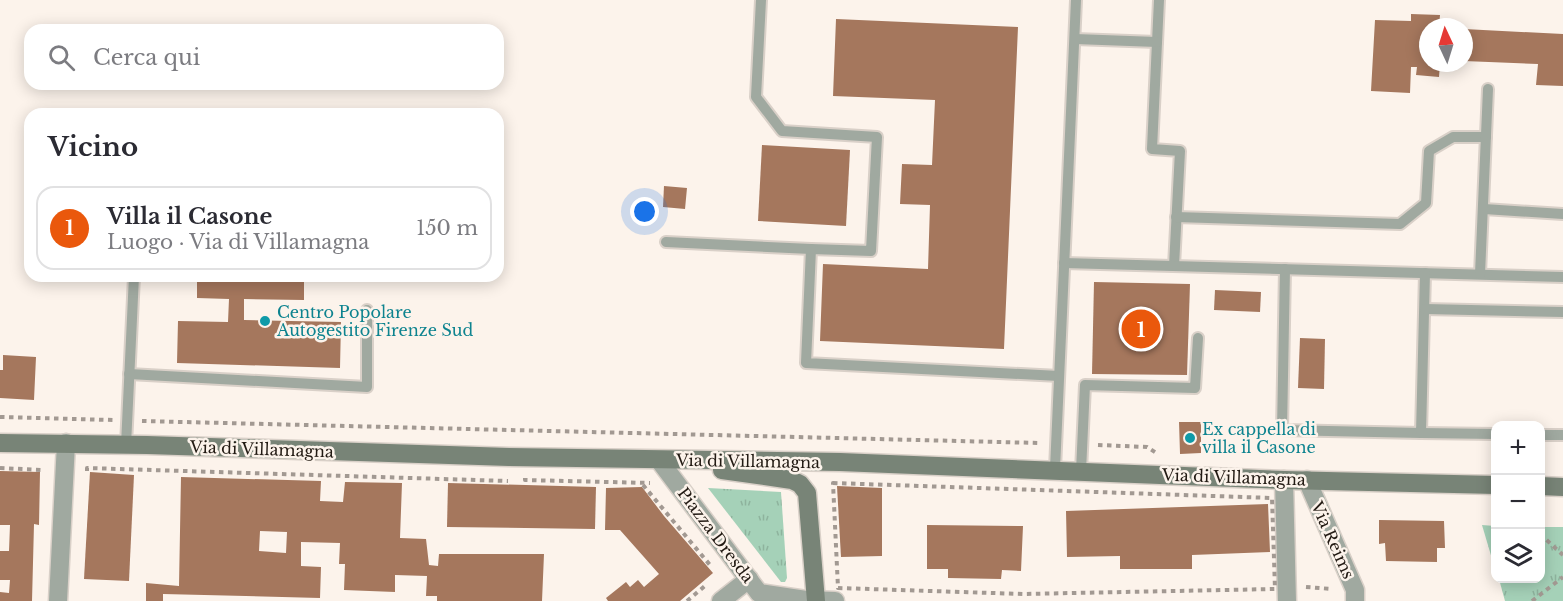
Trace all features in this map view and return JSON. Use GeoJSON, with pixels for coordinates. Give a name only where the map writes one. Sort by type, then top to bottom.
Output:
{"type":"FeatureCollection","features":[{"type":"Feature","properties":{"kind":"main road","name":"Via di Villamagna"},"geometry":{"type":"LineString","coordinates":[[0,443],[525,457],[829,462],[1284,480],[1491,485]]}},
{"type":"Feature","properties":{"kind":"main road"},"geometry":{"type":"LineString","coordinates":[[662,460],[788,480],[800,484],[809,500],[816,601]]}},
{"type":"Feature","properties":{"kind":"main road"},"geometry":{"type":"LineString","coordinates":[[1545,486],[1563,487]]}},
{"type":"Feature","properties":{"kind":"street"},"geometry":{"type":"LineString","coordinates":[[58,601],[66,443]]}},
{"type":"Feature","properties":{"kind":"street","name":"Piazza Dresda"},"geometry":{"type":"LineString","coordinates":[[662,460],[683,492],[759,593],[816,601],[835,601]]}},
{"type":"Feature","properties":{"kind":"street","name":"Via Reims"},"geometry":{"type":"LineString","coordinates":[[1284,480],[1292,594]]}},
{"type":"Feature","properties":{"kind":"street","name":"Via Reims"},"geometry":{"type":"LineString","coordinates":[[1307,480],[1355,590],[1355,601]]}},
{"type":"Feature","properties":{"kind":"street"},"geometry":{"type":"LineString","coordinates":[[721,601],[749,579]]}},
{"type":"Feature","properties":{"kind":"lane"},"geometry":{"type":"LineString","coordinates":[[666,242],[871,251],[877,137],[782,131],[756,97],[761,0]]}},
{"type":"Feature","properties":{"kind":"lane"},"geometry":{"type":"LineString","coordinates":[[1055,470],[1076,0]]}},
{"type":"Feature","properties":{"kind":"lane"},"geometry":{"type":"LineString","coordinates":[[1159,0],[1152,149],[1180,151],[1174,266]]}},
{"type":"Feature","properties":{"kind":"lane"},"geometry":{"type":"LineString","coordinates":[[1075,39],[1157,42]]}},
{"type":"Feature","properties":{"kind":"lane"},"geometry":{"type":"LineString","coordinates":[[1480,274],[1488,89]]}},
{"type":"Feature","properties":{"kind":"lane"},"geometry":{"type":"LineString","coordinates":[[1176,217],[1400,224],[1426,203],[1429,151],[1454,137],[1486,137]]}},
{"type":"Feature","properties":{"kind":"lane"},"geometry":{"type":"LineString","coordinates":[[1484,209],[1563,214]]}},
{"type":"Feature","properties":{"kind":"lane"},"geometry":{"type":"LineString","coordinates":[[811,249],[806,363],[1059,376]]}},
{"type":"Feature","properties":{"kind":"lane"},"geometry":{"type":"LineString","coordinates":[[1064,263],[1563,277]]}},
{"type":"Feature","properties":{"kind":"lane"},"geometry":{"type":"LineString","coordinates":[[1285,269],[1282,430],[1491,434]]}},
{"type":"Feature","properties":{"kind":"lane"},"geometry":{"type":"LineString","coordinates":[[1421,433],[1425,273]]}},
{"type":"Feature","properties":{"kind":"lane"},"geometry":{"type":"LineString","coordinates":[[126,445],[134,282]]}},
{"type":"Feature","properties":{"kind":"lane"},"geometry":{"type":"LineString","coordinates":[[1425,309],[1563,312]]}},
{"type":"Feature","properties":{"kind":"lane"},"geometry":{"type":"LineString","coordinates":[[129,374],[367,387],[367,310]]}},
{"type":"Feature","properties":{"kind":"lane"},"geometry":{"type":"LineString","coordinates":[[1081,471],[1085,385],[1196,388],[1198,338]]}},
{"type":"Feature","properties":{"kind":"lane"},"geometry":{"type":"LineString","coordinates":[[1545,435],[1563,435]]}},
{"type":"Feature","properties":{"kind":"path"},"geometry":{"type":"LineString","coordinates":[[525,429],[525,480],[651,483],[658,489],[683,492]]}},
{"type":"Feature","properties":{"kind":"path"},"geometry":{"type":"LineString","coordinates":[[0,468],[43,470]]}},
{"type":"Feature","properties":{"kind":"path"},"geometry":{"type":"LineString","coordinates":[[87,468],[508,481]]}},
{"type":"Feature","properties":{"kind":"path"},"geometry":{"type":"LineString","coordinates":[[833,483],[838,588],[999,594],[1275,590],[1272,498]]}},
{"type":"Feature","properties":{"kind":"path"},"geometry":{"type":"LineString","coordinates":[[643,485],[711,566]]}},
{"type":"Feature","properties":{"kind":"path"},"geometry":{"type":"LineString","coordinates":[[1545,539],[1563,555]]}},
{"type":"Feature","properties":{"kind":"path"},"geometry":{"type":"LineString","coordinates":[[1532,601],[1563,577]]}},
{"type":"Feature","properties":{"kind":"path"},"geometry":{"type":"LineString","coordinates":[[687,601],[713,579]]}},
{"type":"Feature","properties":{"kind":"path"},"geometry":{"type":"LineString","coordinates":[[1292,594],[1332,589]]}},
{"type":"Feature","properties":{"kind":"green space"},"geometry":{"type":"Polygon","coordinates":[[[708,488],[781,492],[787,578],[785,582],[781,582],[708,488]]]}},
{"type":"Feature","properties":{"kind":"green space"},"geometry":{"type":"Polygon","coordinates":[[[1482,525],[1491,526],[1491,555],[1482,525]]]}},
{"type":"Feature","properties":{"kind":"green space"},"geometry":{"type":"Polygon","coordinates":[[[1545,527],[1563,527],[1563,601],[1505,601],[1500,583],[1545,583],[1545,527]]]}},
{"type":"Feature","properties":{"kind":"building"},"geometry":{"type":"Polygon","coordinates":[[[1411,14],[1440,15],[1440,18],[1419,18],[1419,72],[1439,72],[1439,77],[1416,75],[1417,67],[1411,67],[1410,93],[1371,91],[1375,20],[1411,21],[1411,14]]]}},
{"type":"Feature","properties":{"kind":"building"},"geometry":{"type":"Polygon","coordinates":[[[836,19],[1018,27],[1004,349],[820,341],[823,264],[928,269],[930,205],[900,204],[902,164],[932,165],[935,100],[833,96],[836,19]]]}},
{"type":"Feature","properties":{"kind":"building"},"geometry":{"type":"Polygon","coordinates":[[[1473,29],[1563,34],[1563,86],[1536,85],[1538,64],[1473,61],[1473,29]]]}},
{"type":"Feature","properties":{"kind":"building"},"geometry":{"type":"Polygon","coordinates":[[[762,145],[850,150],[846,226],[758,221],[762,145]]]}},
{"type":"Feature","properties":{"kind":"building"},"geometry":{"type":"Polygon","coordinates":[[[664,186],[687,188],[685,209],[663,207],[664,186]]]}},
{"type":"Feature","properties":{"kind":"building","name":"Centro Popolare Autogestito Firenze Sud"},"geometry":{"type":"Polygon","coordinates":[[[197,282],[304,282],[304,300],[244,299],[244,320],[341,322],[340,368],[177,363],[178,321],[228,322],[229,299],[197,298],[197,282]]]}},
{"type":"Feature","properties":{"kind":"building"},"geometry":{"type":"Polygon","coordinates":[[[1094,282],[1190,284],[1187,375],[1092,374],[1094,282]]]}},
{"type":"Feature","properties":{"kind":"building"},"geometry":{"type":"Polygon","coordinates":[[[1215,290],[1261,292],[1260,312],[1214,310],[1215,290]]]}},
{"type":"Feature","properties":{"kind":"building"},"geometry":{"type":"Polygon","coordinates":[[[1300,338],[1325,339],[1324,389],[1298,388],[1300,338]]]}},
{"type":"Feature","properties":{"kind":"building"},"geometry":{"type":"Polygon","coordinates":[[[3,355],[36,357],[34,400],[0,398],[0,370],[3,370],[3,355]]]}},
{"type":"Feature","properties":{"kind":"building","name":"Ex cappella di villa il Casone"},"geometry":{"type":"Polygon","coordinates":[[[1179,422],[1201,422],[1201,453],[1180,454],[1179,422]]]}},
{"type":"Feature","properties":{"kind":"building"},"geometry":{"type":"Polygon","coordinates":[[[0,471],[40,472],[39,525],[34,524],[32,601],[0,601],[0,592],[9,593],[10,580],[0,580],[0,551],[9,551],[10,525],[0,525],[0,471]]]}},
{"type":"Feature","properties":{"kind":"building"},"geometry":{"type":"Polygon","coordinates":[[[90,472],[134,475],[129,581],[84,579],[90,472]]]}},
{"type":"Feature","properties":{"kind":"building"},"geometry":{"type":"Polygon","coordinates":[[[181,477],[321,481],[320,501],[343,502],[345,482],[402,483],[400,538],[426,539],[429,565],[438,566],[439,554],[544,554],[542,601],[437,601],[437,596],[426,596],[427,576],[395,575],[395,592],[344,590],[345,564],[339,564],[340,543],[301,542],[301,566],[321,567],[320,598],[163,594],[163,601],[146,601],[146,583],[179,586],[181,477]],[[260,531],[259,551],[286,553],[287,532],[260,531]]]}},
{"type":"Feature","properties":{"kind":"building"},"geometry":{"type":"Polygon","coordinates":[[[448,483],[596,487],[595,529],[447,527],[448,483]]]}},
{"type":"Feature","properties":{"kind":"building"},"geometry":{"type":"Polygon","coordinates":[[[837,486],[882,488],[882,556],[841,557],[837,486]]]}},
{"type":"Feature","properties":{"kind":"building"},"geometry":{"type":"Polygon","coordinates":[[[642,487],[713,573],[680,601],[608,601],[606,598],[626,582],[630,587],[638,580],[644,587],[659,574],[620,530],[605,530],[606,488],[642,487]]]}},
{"type":"Feature","properties":{"kind":"building"},"geometry":{"type":"Polygon","coordinates":[[[1268,504],[1270,552],[1192,555],[1192,569],[1120,569],[1120,556],[1067,557],[1066,511],[1268,504]]]}},
{"type":"Feature","properties":{"kind":"building"},"geometry":{"type":"Polygon","coordinates":[[[1379,520],[1444,521],[1445,548],[1437,548],[1437,562],[1386,561],[1385,543],[1379,544],[1379,520]]]}},
{"type":"Feature","properties":{"kind":"building"},"geometry":{"type":"Polygon","coordinates":[[[927,525],[1023,526],[1021,571],[1002,570],[1001,579],[948,578],[948,569],[927,569],[927,525]]]}},
{"type":"Feature","properties":{"kind":"place","name":"Centro Popolare Autogestito Firenze Sud"},"geometry":{"type":"Point","coordinates":[265,321]}},
{"type":"Feature","properties":{"kind":"place","name":"Villa il Casone"},"geometry":{"type":"Point","coordinates":[1141,329]}},
{"type":"Feature","properties":{"kind":"place","name":"Ex cappella di villa il Casone"},"geometry":{"type":"Point","coordinates":[1190,438]}}]}
